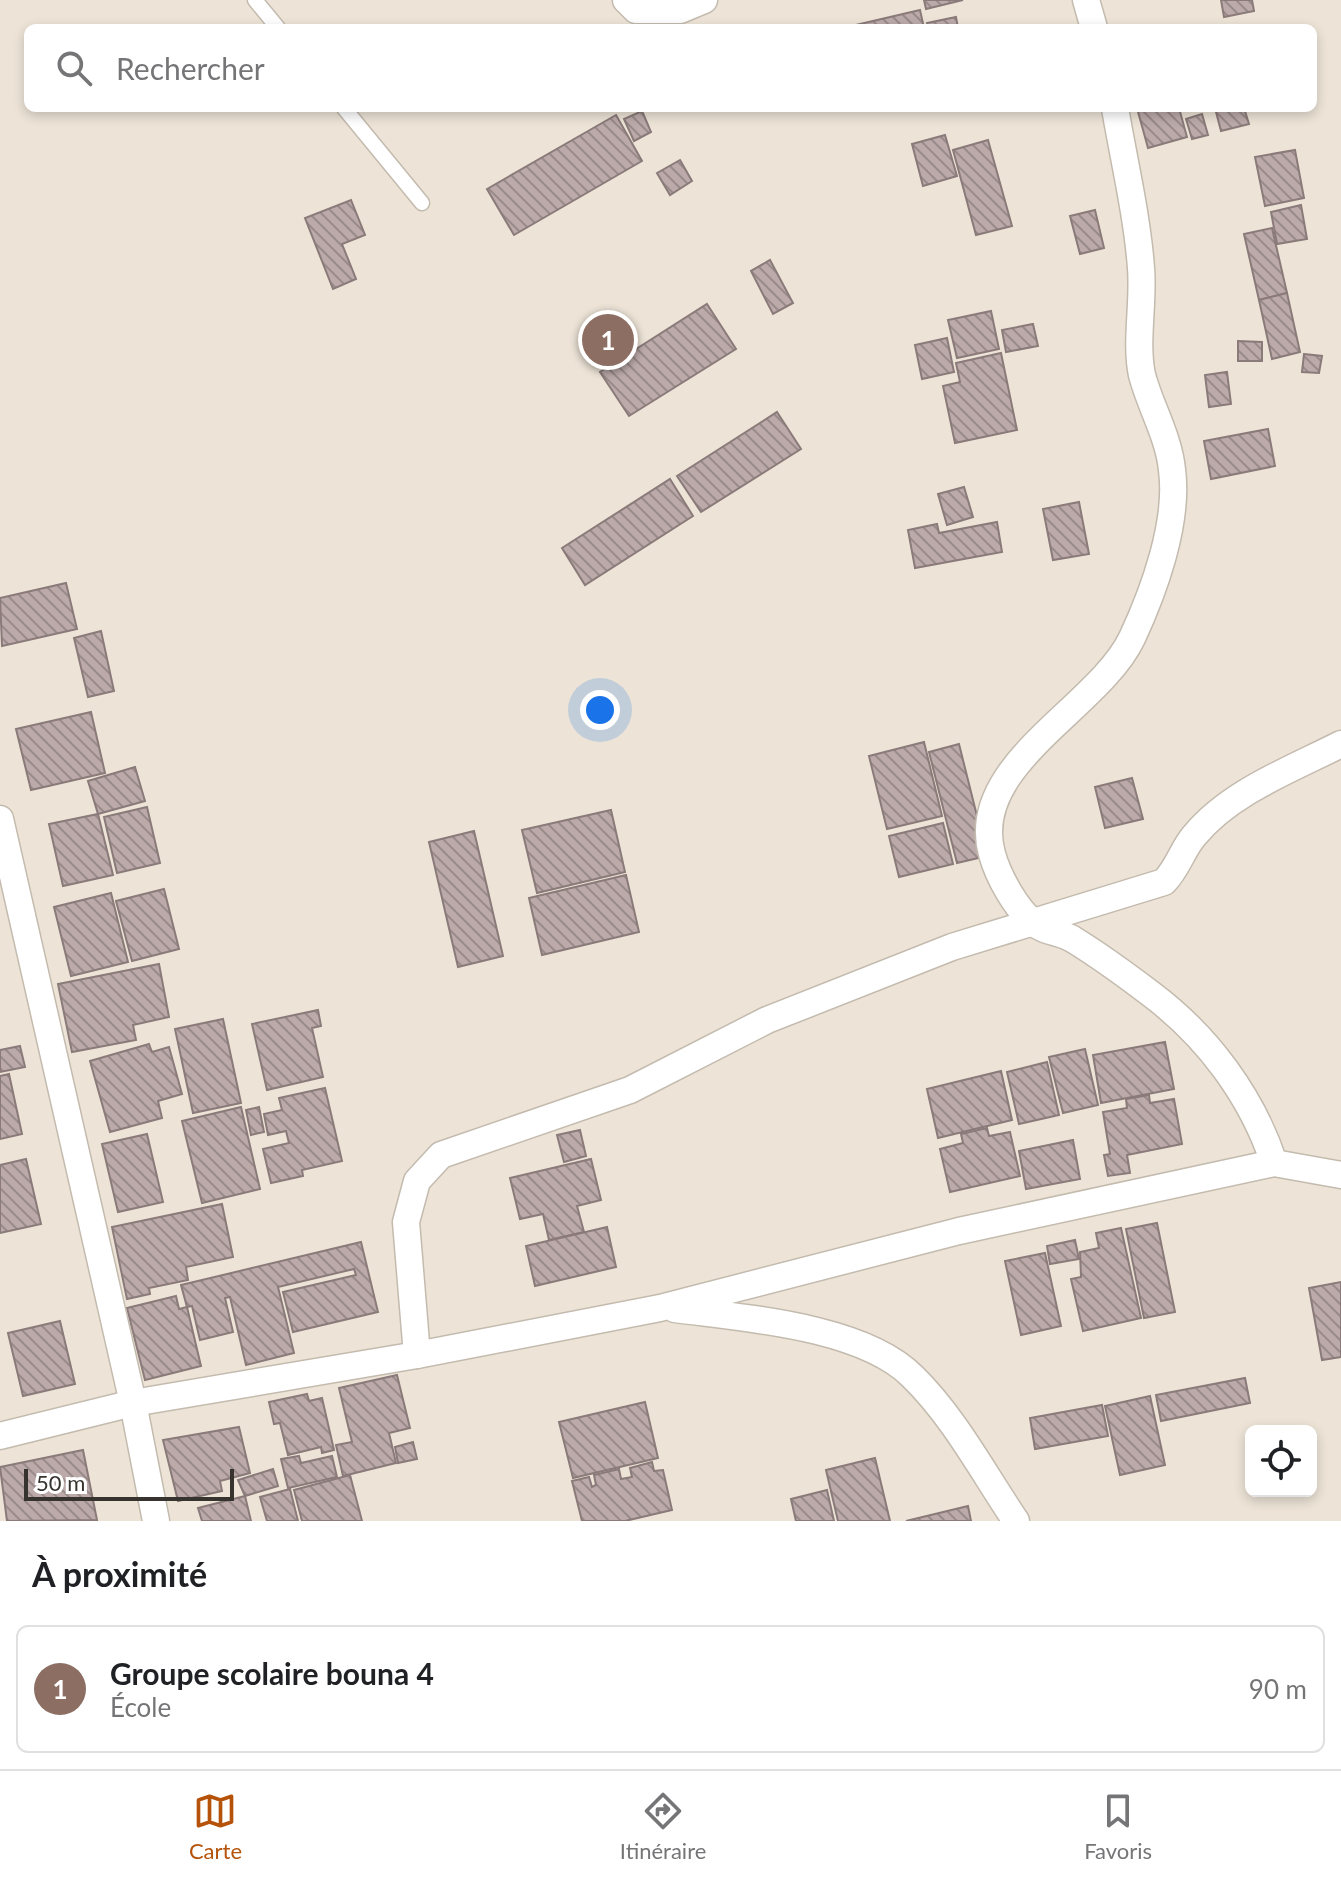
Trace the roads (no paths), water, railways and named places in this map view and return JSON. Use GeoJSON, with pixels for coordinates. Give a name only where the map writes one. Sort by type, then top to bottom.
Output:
{"type":"FeatureCollection","features":[{"type":"Feature","properties":{"kind":"street"},"geometry":{"type":"LineString","coordinates":[[626,0],[636,10],[680,10],[704,0]]}},
{"type":"Feature","properties":{"kind":"street"},"geometry":{"type":"LineString","coordinates":[[1086,0],[1093,24]]}},
{"type":"Feature","properties":{"kind":"street"},"geometry":{"type":"LineString","coordinates":[[1116,112],[1141,268],[1142,373],[1172,470],[1170,532],[1131,640],[1099,683],[1042,738],[998,788],[989,822],[992,854],[1011,894],[1034,924],[1072,938],[1154,996],[1196,1036],[1247,1099],[1261,1125],[1274,1163]]}},
{"type":"Feature","properties":{"kind":"street"},"geometry":{"type":"LineString","coordinates":[[417,1355],[406,1222],[417,1181],[441,1155],[630,1090],[767,1020],[952,947],[1164,882],[1176,870],[1193,836],[1227,806],[1341,744]]}},
{"type":"Feature","properties":{"kind":"street"},"geometry":{"type":"LineString","coordinates":[[0,819],[6,870],[133,1403],[156,1521]]}},
{"type":"Feature","properties":{"kind":"street"},"geometry":{"type":"LineString","coordinates":[[0,1436],[133,1403],[417,1355],[660,1308],[959,1231],[1114,1200],[1274,1163],[1341,1175]]}},
{"type":"Feature","properties":{"kind":"street"},"geometry":{"type":"LineString","coordinates":[[660,1308],[783,1323],[871,1348],[912,1375],[1016,1521]]}},
{"type":"Feature","properties":{"kind":"lane"},"geometry":{"type":"LineString","coordinates":[[255,0],[275,24]]}},
{"type":"Feature","properties":{"kind":"lane"},"geometry":{"type":"LineString","coordinates":[[347,112],[422,203]]}},
{"type":"Feature","properties":{"kind":"place","name":"Groupe scolaire bouna 4"},"geometry":{"type":"Point","coordinates":[608,340]}}]}
